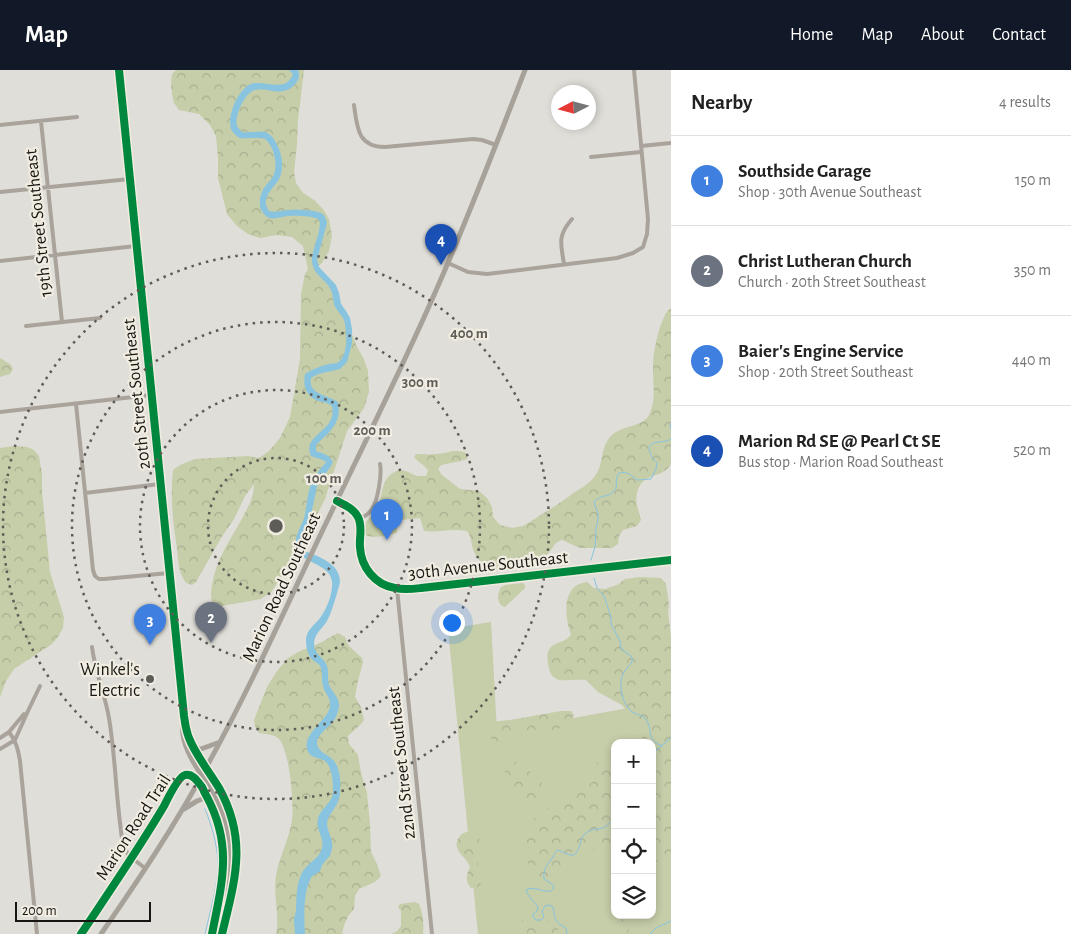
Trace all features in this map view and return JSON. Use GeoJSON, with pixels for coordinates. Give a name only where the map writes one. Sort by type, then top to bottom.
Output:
{"type":"FeatureCollection","features":[{"type":"Feature","properties":{"kind":"street","name":"20th Street Southeast"},"geometry":{"type":"LineString","coordinates":[[119,70],[184,716],[188,734],[194,748],[220,790],[230,812],[237,850],[234,883],[222,934]]}},
{"type":"Feature","properties":{"kind":"street","name":"Marion Road Southeast"},"geometry":{"type":"LineString","coordinates":[[102,934],[182,810],[206,768],[268,648],[448,263],[525,70]]}},
{"type":"Feature","properties":{"kind":"street"},"geometry":{"type":"LineString","coordinates":[[448,263],[465,271],[482,274],[617,258],[626,256],[643,247],[648,224],[634,70]]}},
{"type":"Feature","properties":{"kind":"street"},"geometry":{"type":"LineString","coordinates":[[354,105],[360,136],[366,142],[375,146],[384,147],[473,139],[496,145]]}},
{"type":"Feature","properties":{"kind":"street"},"geometry":{"type":"LineString","coordinates":[[0,125],[77,117]]}},
{"type":"Feature","properties":{"kind":"street","name":"19th Street Southeast"},"geometry":{"type":"LineString","coordinates":[[41,121],[62,322]]}},
{"type":"Feature","properties":{"kind":"street"},"geometry":{"type":"LineString","coordinates":[[641,146],[671,143]]}},
{"type":"Feature","properties":{"kind":"street"},"geometry":{"type":"LineString","coordinates":[[591,157],[641,152]]}},
{"type":"Feature","properties":{"kind":"street"},"geometry":{"type":"LineString","coordinates":[[0,192],[130,179]]}},
{"type":"Feature","properties":{"kind":"street"},"geometry":{"type":"LineString","coordinates":[[564,264],[561,236],[572,219]]}},
{"type":"Feature","properties":{"kind":"street"},"geometry":{"type":"LineString","coordinates":[[0,261],[136,246]]}},
{"type":"Feature","properties":{"kind":"street"},"geometry":{"type":"LineString","coordinates":[[26,326],[100,318]]}},
{"type":"Feature","properties":{"kind":"street"},"geometry":{"type":"LineString","coordinates":[[0,412],[151,395]]}},
{"type":"Feature","properties":{"kind":"street"},"geometry":{"type":"LineString","coordinates":[[76,404],[95,576],[99,579],[104,579],[169,573]]}},
{"type":"Feature","properties":{"kind":"street"},"geometry":{"type":"LineString","coordinates":[[337,502],[352,510],[359,519],[370,512],[374,505],[381,478],[380,464]]}},
{"type":"Feature","properties":{"kind":"street"},"geometry":{"type":"LineString","coordinates":[[85,493],[160,484]]}},
{"type":"Feature","properties":{"kind":"street","name":"30th Avenue Southeast"},"geometry":{"type":"LineString","coordinates":[[359,519],[361,529],[360,550],[364,565],[377,581],[397,589],[406,590],[671,560]]}},
{"type":"Feature","properties":{"kind":"street","name":"22nd Street Southeast"},"geometry":{"type":"LineString","coordinates":[[397,589],[432,934]]}},
{"type":"Feature","properties":{"kind":"street"},"geometry":{"type":"LineString","coordinates":[[92,647],[96,673],[108,718],[114,756],[123,845],[128,856],[145,868]]}},
{"type":"Feature","properties":{"kind":"street"},"geometry":{"type":"LineString","coordinates":[[0,749],[15,740],[40,686]]}},
{"type":"Feature","properties":{"kind":"street"},"geometry":{"type":"LineString","coordinates":[[0,738],[9,732],[28,711]]}},
{"type":"Feature","properties":{"kind":"street","name":"20th Street Southeast"},"geometry":{"type":"LineString","coordinates":[[184,716],[182,732],[184,743],[217,801],[230,843],[231,878],[222,934]]}},
{"type":"Feature","properties":{"kind":"street"},"geometry":{"type":"LineString","coordinates":[[9,732],[15,740],[20,761],[37,934]]}},
{"type":"Feature","properties":{"kind":"street"},"geometry":{"type":"LineString","coordinates":[[194,748],[201,749],[220,741]]}},
{"type":"Feature","properties":{"kind":"street"},"geometry":{"type":"LineString","coordinates":[[182,810],[207,797],[217,801]]}},
{"type":"Feature","properties":{"kind":"green space"},"geometry":{"type":"Polygon","coordinates":[[[176,70],[304,70],[294,172],[296,183],[303,193],[323,209],[329,219],[332,236],[329,251],[322,263],[315,268],[334,290],[368,371],[369,392],[364,408],[347,431],[325,499],[282,576],[271,592],[261,599],[221,606],[213,604],[211,599],[216,569],[249,505],[253,495],[254,484],[245,496],[234,519],[196,582],[192,585],[184,579],[178,563],[172,509],[173,470],[195,459],[248,456],[259,458],[269,451],[280,438],[290,417],[300,359],[301,294],[305,274],[308,269],[303,246],[292,237],[277,235],[260,238],[248,234],[237,226],[227,214],[218,178],[216,136],[210,125],[199,114],[179,110],[174,103],[171,83],[172,74],[176,70]]]}},
{"type":"Feature","properties":{"kind":"green space"},"geometry":{"type":"Polygon","coordinates":[[[671,308],[671,464],[663,472],[643,481],[636,500],[641,520],[637,526],[623,530],[619,536],[618,544],[612,548],[580,548],[562,540],[556,543],[545,556],[526,560],[508,568],[495,570],[483,565],[474,551],[467,531],[424,531],[420,518],[402,520],[397,523],[397,533],[376,537],[364,534],[366,523],[376,511],[384,485],[389,476],[400,470],[418,476],[426,476],[428,470],[414,457],[416,454],[457,451],[468,454],[467,459],[441,465],[438,469],[442,475],[460,489],[479,491],[487,498],[492,507],[493,517],[500,525],[512,528],[523,526],[586,484],[598,471],[605,445],[612,435],[644,421],[650,413],[654,396],[653,363],[655,347],[663,319],[671,308]]]}},
{"type":"Feature","properties":{"kind":"green space"},"geometry":{"type":"Polygon","coordinates":[[[0,358],[11,365],[13,369],[10,374],[0,377],[0,358]]]}},
{"type":"Feature","properties":{"kind":"green space"},"geometry":{"type":"Polygon","coordinates":[[[27,447],[34,450],[39,456],[50,572],[64,617],[63,628],[58,637],[52,644],[14,669],[6,681],[0,697],[0,448],[27,447]]]}},
{"type":"Feature","properties":{"kind":"green space"},"geometry":{"type":"Polygon","coordinates":[[[640,577],[661,578],[666,584],[669,605],[668,613],[671,636],[671,855],[656,862],[656,739],[642,739],[637,724],[622,705],[598,692],[586,680],[556,679],[550,671],[547,659],[550,648],[566,640],[571,635],[566,607],[569,594],[573,588],[587,582],[594,588],[605,589],[617,585],[625,579],[640,577]]]}},
{"type":"Feature","properties":{"kind":"green space"},"geometry":{"type":"Polygon","coordinates":[[[522,583],[525,585],[525,588],[505,607],[502,606],[498,596],[501,587],[522,583]]]}},
{"type":"Feature","properties":{"kind":"green space"},"geometry":{"type":"Polygon","coordinates":[[[491,622],[497,732],[639,706],[647,739],[611,739],[611,919],[656,919],[656,774],[671,832],[671,934],[478,934],[448,629],[491,622]]]}},
{"type":"Feature","properties":{"kind":"green space"},"geometry":{"type":"Polygon","coordinates":[[[338,633],[345,637],[348,645],[362,658],[363,662],[355,697],[361,707],[364,720],[348,736],[349,744],[358,755],[367,793],[371,852],[381,876],[375,882],[359,889],[355,896],[354,909],[346,920],[342,934],[276,934],[276,876],[292,820],[292,790],[286,753],[282,744],[276,737],[259,733],[254,720],[267,687],[288,658],[338,633]]]}},
{"type":"Feature","properties":{"kind":"green space"},"geometry":{"type":"Polygon","coordinates":[[[571,711],[574,715],[561,728],[517,732],[507,736],[497,751],[494,751],[491,744],[491,734],[486,729],[488,722],[571,711]]]}},
{"type":"Feature","properties":{"kind":"green space"},"geometry":{"type":"Polygon","coordinates":[[[607,752],[611,752],[611,851],[582,850],[569,854],[565,858],[566,869],[553,876],[540,878],[529,868],[527,857],[523,851],[523,841],[528,826],[553,802],[571,796],[593,782],[597,775],[596,765],[607,752]]]}},
{"type":"Feature","properties":{"kind":"green space"},"geometry":{"type":"Polygon","coordinates":[[[515,762],[528,770],[544,786],[542,798],[534,803],[507,787],[505,771],[509,763],[515,762]]]}},
{"type":"Feature","properties":{"kind":"green space"},"geometry":{"type":"Polygon","coordinates":[[[471,831],[480,840],[478,866],[484,878],[479,887],[471,888],[467,878],[470,867],[458,850],[457,843],[462,834],[471,831]]]}},
{"type":"Feature","properties":{"kind":"green space"},"geometry":{"type":"Polygon","coordinates":[[[415,902],[419,904],[421,911],[423,934],[391,934],[401,926],[401,911],[398,907],[400,904],[415,902]]]}},
{"type":"Feature","properties":{"kind":"green space"},"geometry":{"type":"Polygon","coordinates":[[[525,917],[551,922],[559,931],[559,934],[527,934],[523,928],[522,921],[525,917]]]}},
{"type":"Feature","properties":{"kind":"green space"},"geometry":{"type":"Polygon","coordinates":[[[620,919],[630,919],[628,934],[620,934],[620,919]]]}},
{"type":"Feature","properties":{"kind":"water"},"geometry":{"type":"Polygon","coordinates":[[[289,70],[298,70],[299,78],[295,84],[285,91],[260,89],[251,92],[244,100],[239,111],[237,126],[242,132],[267,133],[274,139],[280,151],[282,160],[281,173],[267,197],[266,206],[269,211],[310,210],[321,213],[325,217],[327,223],[317,260],[319,267],[336,285],[341,304],[350,318],[352,329],[352,344],[347,362],[340,369],[318,374],[311,378],[312,388],[338,402],[339,410],[333,427],[316,445],[316,451],[328,456],[333,462],[317,486],[310,520],[302,542],[305,551],[333,565],[339,575],[340,584],[331,612],[314,640],[314,648],[327,666],[329,685],[339,702],[338,712],[334,720],[321,733],[317,743],[319,749],[332,759],[337,766],[340,796],[327,822],[332,841],[331,853],[320,871],[312,877],[308,884],[304,913],[305,934],[295,934],[294,919],[298,884],[303,871],[321,852],[323,844],[317,823],[319,815],[333,795],[333,783],[332,774],[325,761],[312,756],[307,749],[309,736],[327,714],[330,703],[323,686],[321,668],[309,656],[306,639],[327,606],[332,591],[332,582],[331,577],[324,569],[298,552],[296,545],[312,481],[326,462],[311,456],[309,449],[315,437],[330,422],[332,406],[309,395],[304,378],[305,374],[314,369],[341,360],[346,343],[346,330],[343,318],[334,304],[331,290],[313,267],[312,258],[320,222],[316,218],[308,216],[270,218],[264,215],[260,206],[260,200],[263,190],[275,171],[272,148],[265,139],[239,138],[232,130],[230,124],[232,110],[238,97],[246,87],[256,83],[280,85],[290,80],[293,74],[289,70]]]}},
{"type":"Feature","properties":{"kind":"waterway"},"geometry":{"type":"LineString","coordinates":[[671,423],[671,429]]}},
{"type":"Feature","properties":{"kind":"waterway"},"geometry":{"type":"LineString","coordinates":[[591,560],[595,547],[598,519],[594,502],[615,490],[619,473],[627,473],[637,480],[651,479],[657,463],[650,454],[649,447],[654,443],[671,439]]}},
{"type":"Feature","properties":{"kind":"waterway"},"geometry":{"type":"LineString","coordinates":[[594,578],[597,588],[604,596],[611,617],[611,624],[620,641],[621,649],[632,657],[632,662],[622,678],[623,699],[631,711],[646,719],[652,738],[657,744],[662,746]]}},
{"type":"Feature","properties":{"kind":"waterway"},"geometry":{"type":"LineString","coordinates":[[656,751],[671,738]]}},
{"type":"Feature","properties":{"kind":"waterway"},"geometry":{"type":"LineString","coordinates":[[205,809],[217,849],[218,871],[205,934]]}},
{"type":"Feature","properties":{"kind":"waterway"},"geometry":{"type":"LineString","coordinates":[[567,934],[566,928],[556,920],[553,907],[549,905],[545,906],[542,911],[544,917],[541,920],[534,918],[533,914],[537,911],[538,907],[526,890],[532,888],[551,891],[554,888],[553,885],[544,879],[544,873],[546,866],[556,852],[558,850],[574,855],[583,836],[589,831],[603,828],[611,822]]}},
{"type":"Feature","properties":{"kind":"waterway"},"geometry":{"type":"LineString","coordinates":[[650,934],[656,928],[671,921]]}},
{"type":"Feature","properties":{"kind":"cycle path"},"geometry":{"type":"LineString","coordinates":[[119,70],[185,721],[187,733],[192,744],[219,788],[234,825],[236,860],[231,896],[222,934]]}},
{"type":"Feature","properties":{"kind":"cycle path"},"geometry":{"type":"LineString","coordinates":[[337,501],[352,509],[358,517],[361,554],[370,574],[381,583],[398,589],[671,560]]}},
{"type":"Feature","properties":{"kind":"cycle path","name":"Marion Road Trail"},"geometry":{"type":"LineString","coordinates":[[81,934],[144,839],[176,784],[185,775],[195,778],[202,787],[215,815],[223,848],[222,881],[212,934]]}},
{"type":"Feature","properties":{"kind":"place","name":"Marion Rd SE @ Pearl Ct SE"},"geometry":{"type":"Point","coordinates":[441,265]}},
{"type":"Feature","properties":{"kind":"place","name":"Southside Garage"},"geometry":{"type":"Point","coordinates":[387,540]}},
{"type":"Feature","properties":{"kind":"place","name":"Christ Lutheran Church"},"geometry":{"type":"Point","coordinates":[211,643]}},
{"type":"Feature","properties":{"kind":"place","name":"Baier's Engine Service"},"geometry":{"type":"Point","coordinates":[150,645]}},
{"type":"Feature","properties":{"kind":"place","name":"Winkel's Electric"},"geometry":{"type":"Point","coordinates":[150,679]}}]}
